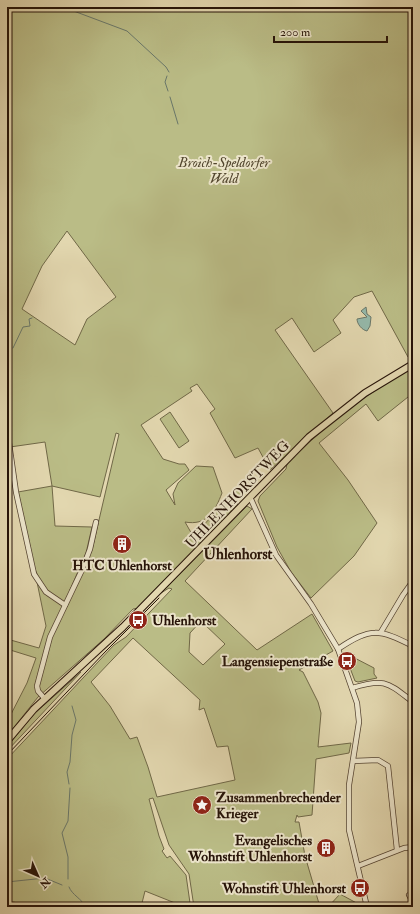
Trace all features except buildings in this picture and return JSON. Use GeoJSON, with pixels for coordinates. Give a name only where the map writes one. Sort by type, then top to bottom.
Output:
{"type":"FeatureCollection","features":[{"type":"Feature","properties":{"kind":"main road","name":"UHLENHORSTWEG"},"geometry":{"type":"LineString","coordinates":[[7,741],[19,725],[44,699],[123,627],[309,437],[342,410],[389,378],[413,364]]}},
{"type":"Feature","properties":{"kind":"street"},"geometry":{"type":"LineString","coordinates":[[8,436],[16,492],[34,574],[46,592],[65,605]]}},
{"type":"Feature","properties":{"kind":"street"},"geometry":{"type":"LineString","coordinates":[[250,496],[276,555],[310,604],[338,649],[357,703],[359,722],[349,785],[348,818],[352,847],[358,866],[367,907]]}},
{"type":"Feature","properties":{"kind":"street"},"geometry":{"type":"LineString","coordinates":[[44,699],[38,691],[38,686],[48,642],[90,549],[96,522]]}},
{"type":"Feature","properties":{"kind":"street"},"geometry":{"type":"LineString","coordinates":[[381,632],[413,581]]}},
{"type":"Feature","properties":{"kind":"street"},"geometry":{"type":"LineString","coordinates":[[338,649],[354,638],[381,632],[392,635],[413,646]]}},
{"type":"Feature","properties":{"kind":"street"},"geometry":{"type":"LineString","coordinates":[[352,688],[382,682],[394,687],[413,702]]}},
{"type":"Feature","properties":{"kind":"street"},"geometry":{"type":"LineString","coordinates":[[353,761],[378,760],[388,766],[397,850]]}},
{"type":"Feature","properties":{"kind":"street"},"geometry":{"type":"LineString","coordinates":[[358,866],[397,850],[413,847]]}},
{"type":"Feature","properties":{"kind":"street"},"geometry":{"type":"LineString","coordinates":[[409,895],[413,902]]}},
{"type":"Feature","properties":{"kind":"green space","name":"Broich-Speldorfer Wald"},"geometry":{"type":"Polygon","coordinates":[[[7,7],[413,7],[413,359],[411,360],[408,357],[372,291],[354,297],[333,320],[341,333],[314,352],[292,318],[275,330],[333,413],[270,470],[258,448],[235,458],[210,413],[215,409],[197,384],[190,388],[192,391],[141,425],[163,459],[179,464],[185,464],[189,470],[166,490],[175,505],[173,494],[178,483],[196,466],[213,467],[222,493],[209,516],[199,522],[185,522],[193,536],[239,488],[242,493],[235,500],[238,504],[139,608],[133,609],[104,639],[38,697],[7,736],[7,722],[27,683],[36,658],[7,649],[7,639],[39,648],[46,626],[37,582],[40,581],[34,567],[18,492],[52,486],[45,442],[10,447],[7,437],[7,7]],[[67,231],[42,266],[22,309],[75,345],[87,319],[116,297],[67,231]],[[116,433],[100,497],[52,486],[55,526],[92,527],[86,553],[70,590],[92,550],[119,434],[116,433]]]}},
{"type":"Feature","properties":{"kind":"green space"},"geometry":{"type":"Polygon","coordinates":[[[413,367],[413,393],[378,421],[366,404],[319,443],[348,480],[377,523],[354,556],[311,598],[291,572],[277,547],[258,501],[260,496],[286,469],[287,464],[331,423],[362,399],[413,367]]]}},
{"type":"Feature","properties":{"kind":"green space"},"geometry":{"type":"Polygon","coordinates":[[[170,412],[189,441],[179,448],[160,419],[170,412]]]}},
{"type":"Feature","properties":{"kind":"green space"},"geometry":{"type":"Polygon","coordinates":[[[247,506],[252,509],[185,581],[257,650],[312,614],[333,651],[299,670],[303,672],[318,702],[321,713],[318,747],[351,743],[349,753],[316,759],[312,815],[298,817],[297,815],[295,822],[299,822],[305,856],[320,907],[194,907],[189,874],[169,845],[153,798],[149,799],[164,849],[162,851],[167,858],[170,856],[186,875],[190,903],[180,905],[145,891],[141,907],[25,907],[14,902],[7,903],[7,759],[114,645],[126,637],[172,589],[169,588],[161,593],[247,506]],[[201,621],[190,633],[189,652],[203,665],[225,644],[201,621]],[[133,638],[91,682],[110,706],[130,739],[137,737],[157,797],[235,780],[228,746],[217,747],[204,708],[199,710],[200,700],[133,638]]]}},
{"type":"Feature","properties":{"kind":"green space"},"geometry":{"type":"Polygon","coordinates":[[[347,654],[374,668],[374,674],[377,678],[358,682],[355,681],[345,655],[347,654]]]}},
{"type":"Feature","properties":{"kind":"green space"},"geometry":{"type":"Polygon","coordinates":[[[81,672],[7,751],[7,747],[34,714],[81,672]]]}},
{"type":"Feature","properties":{"kind":"green space"},"geometry":{"type":"Polygon","coordinates":[[[340,894],[362,906],[362,907],[328,907],[340,894]]]}},
{"type":"Feature","properties":{"kind":"shaded area"},"geometry":{"type":"Polygon","coordinates":[[[366,307],[367,314],[371,317],[370,326],[367,331],[360,326],[357,319],[367,317],[361,311],[366,307]]]}},
{"type":"Feature","properties":{"kind":"waterway"},"geometry":{"type":"LineString","coordinates":[[63,7],[127,31],[166,67],[169,72]]}},
{"type":"Feature","properties":{"kind":"waterway"},"geometry":{"type":"LineString","coordinates":[[167,76],[165,82],[168,91]]}},
{"type":"Feature","properties":{"kind":"waterway"},"geometry":{"type":"LineString","coordinates":[[170,97],[178,124]]}},
{"type":"Feature","properties":{"kind":"waterway"},"geometry":{"type":"LineString","coordinates":[[13,348],[23,327],[30,326],[29,319],[32,318]]}},
{"type":"Feature","properties":{"kind":"waterway"},"geometry":{"type":"LineString","coordinates":[[69,784],[67,772],[70,762],[72,735],[76,720],[72,706]]}},
{"type":"Feature","properties":{"kind":"waterway"},"geometry":{"type":"LineString","coordinates":[[68,879],[68,857],[62,833],[68,821],[70,788]]}},
{"type":"Feature","properties":{"kind":"waterway"},"geometry":{"type":"LineString","coordinates":[[7,882],[45,878],[62,885]]}},
{"type":"Feature","properties":{"kind":"waterway"},"geometry":{"type":"LineString","coordinates":[[69,887],[86,907]]}},
{"type":"Feature","properties":{"kind":"tram line"},"geometry":{"type":"LineString","coordinates":[[7,755],[106,651],[159,598]]}},
{"type":"Feature","properties":{"kind":"place","name":"HTC Uhlenhorst"},"geometry":{"type":"Point","coordinates":[122,544]}},
{"type":"Feature","properties":{"kind":"place","name":"Uhlenhorst"},"geometry":{"type":"Point","coordinates":[138,620]}},
{"type":"Feature","properties":{"kind":"place","name":"Langensiepenstraße"},"geometry":{"type":"Point","coordinates":[347,661]}},
{"type":"Feature","properties":{"kind":"place","name":"Zusammenbrechender Krieger"},"geometry":{"type":"Point","coordinates":[202,805]}},
{"type":"Feature","properties":{"kind":"place","name":"Evangelisches Wohnstift Uhlenhorst"},"geometry":{"type":"Point","coordinates":[326,848]}},
{"type":"Feature","properties":{"kind":"place","name":"Wohnstift Uhlenhorst"},"geometry":{"type":"Point","coordinates":[360,888]}},
{"type":"Feature","properties":{"kind":"district","name":"Uhlenhorst"},"geometry":{"type":"Point","coordinates":[238,554]}}]}
